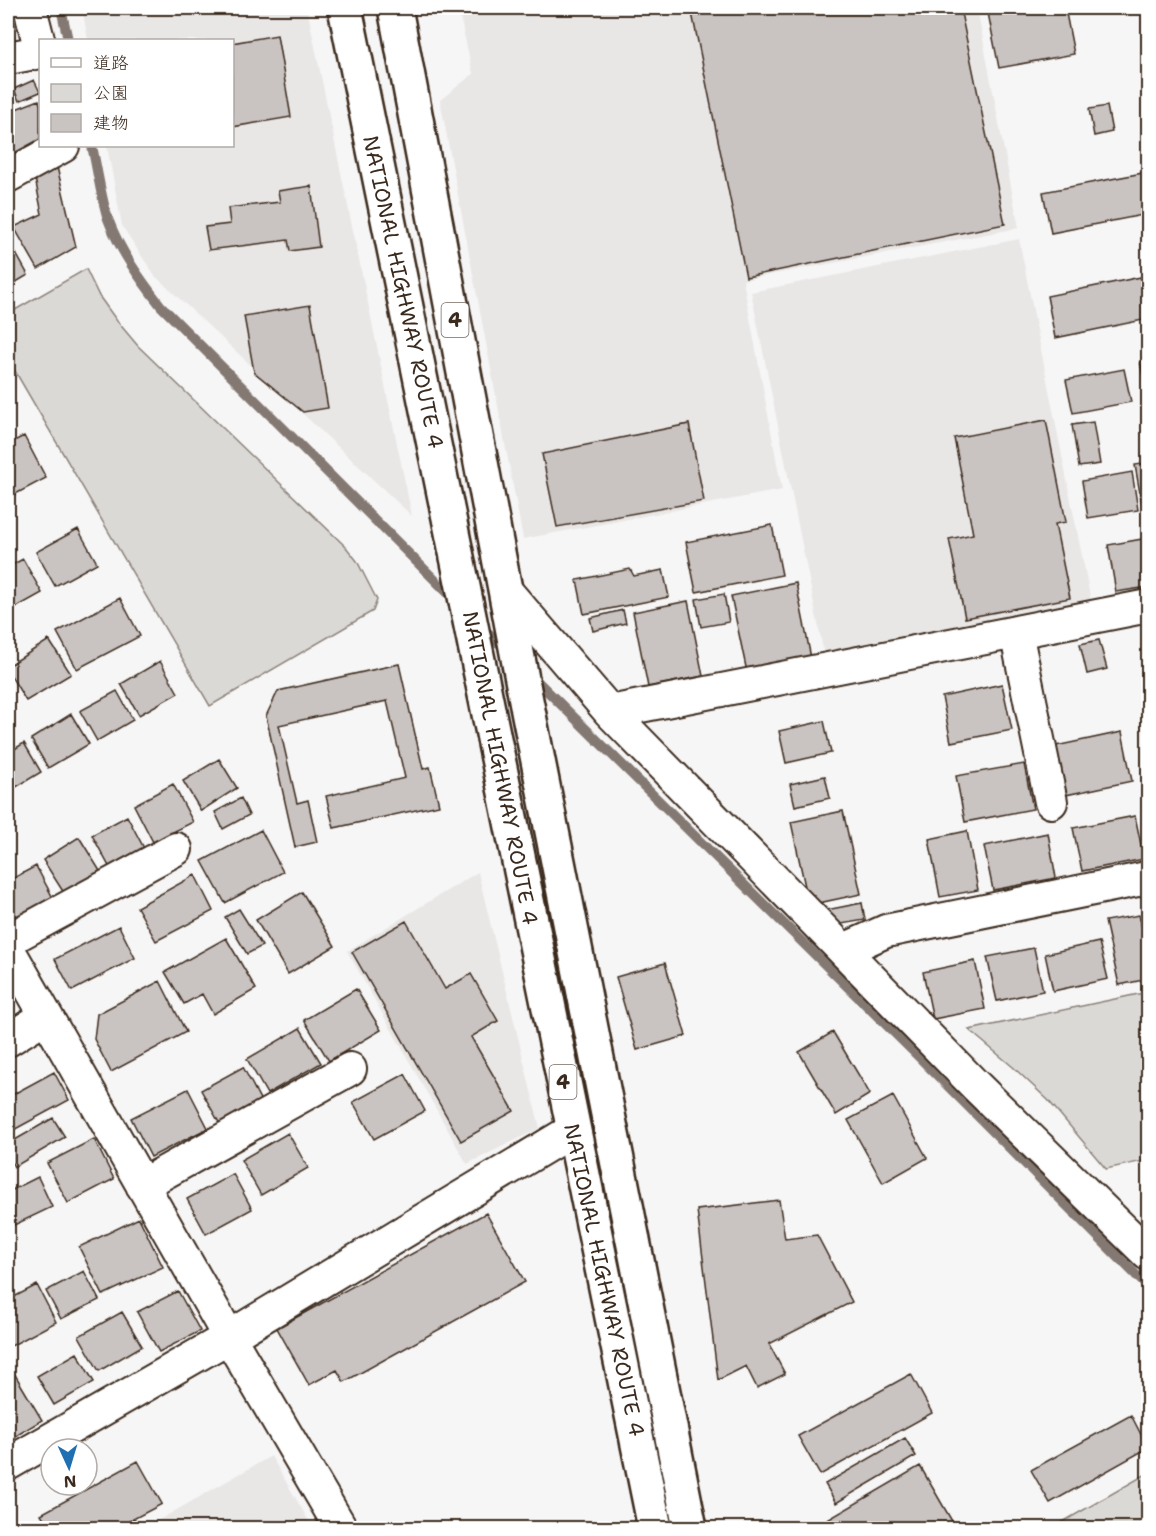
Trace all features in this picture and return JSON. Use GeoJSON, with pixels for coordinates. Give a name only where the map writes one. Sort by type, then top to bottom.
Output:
{"type":"FeatureCollection","features":[{"type":"Feature","properties":{"kind":"highway","name":"NATIONAL HIGHWAY ROUTE 4"},"geometry":{"type":"LineString","coordinates":[[345,8],[655,1528]]}},
{"type":"Feature","properties":{"kind":"highway","name":"NATIONAL HIGHWAY ROUTE 4"},"geometry":{"type":"LineString","coordinates":[[395,8],[525,695],[690,1528]]}},
{"type":"Feature","properties":{"kind":"street"},"geometry":{"type":"LineString","coordinates":[[30,8],[39,45]]}},
{"type":"Feature","properties":{"kind":"street"},"geometry":{"type":"LineString","coordinates":[[8,58],[39,49]]}},
{"type":"Feature","properties":{"kind":"street"},"geometry":{"type":"LineString","coordinates":[[8,176],[61,147]]}},
{"type":"Feature","properties":{"kind":"street"},"geometry":{"type":"LineString","coordinates":[[506,591],[610,712],[976,1086],[1149,1254]]}},
{"type":"Feature","properties":{"kind":"street"},"geometry":{"type":"LineString","coordinates":[[610,712],[1149,606]]}},
{"type":"Feature","properties":{"kind":"street"},"geometry":{"type":"LineString","coordinates":[[1017,632],[1051,802]]}},
{"type":"Feature","properties":{"kind":"street"},"geometry":{"type":"LineString","coordinates":[[8,940],[176,849]]}},
{"type":"Feature","properties":{"kind":"street"},"geometry":{"type":"LineString","coordinates":[[844,951],[886,931],[1147,878]]}},
{"type":"Feature","properties":{"kind":"street"},"geometry":{"type":"LineString","coordinates":[[8,949],[340,1528]]}},
{"type":"Feature","properties":{"kind":"street"},"geometry":{"type":"LineString","coordinates":[[8,1040],[46,1016]]}},
{"type":"Feature","properties":{"kind":"street"},"geometry":{"type":"LineString","coordinates":[[142,1185],[350,1069]]}},
{"type":"Feature","properties":{"kind":"street"},"geometry":{"type":"LineString","coordinates":[[8,1464],[229,1337],[573,1130]]}},
{"type":"Feature","properties":{"kind":"shaded area"},"geometry":{"type":"Polygon","coordinates":[[[82,8],[307,8],[412,516],[154,275],[122,226],[107,147],[234,147],[234,39],[88,39],[82,8]]]}},
{"type":"Feature","properties":{"kind":"shaded area"},"geometry":{"type":"Polygon","coordinates":[[[458,8],[977,8],[1019,228],[743,280],[782,490],[523,539],[440,100],[473,74],[458,8]]]}},
{"type":"Feature","properties":{"kind":"shaded area"},"geometry":{"type":"Polygon","coordinates":[[[1019,239],[1092,606],[825,659],[751,292],[1019,239]]]}},
{"type":"Feature","properties":{"kind":"shaded area"},"geometry":{"type":"Polygon","coordinates":[[[478,872],[540,1128],[467,1164],[347,951],[478,872]]]}},
{"type":"Feature","properties":{"kind":"shaded area"},"geometry":{"type":"Polygon","coordinates":[[[271,1456],[313,1528],[145,1528],[271,1456]]]}},
{"type":"Feature","properties":{"kind":"green space"},"geometry":{"type":"Polygon","coordinates":[[[86,269],[99,296],[138,346],[346,547],[357,561],[377,600],[373,611],[210,706],[8,359],[8,314],[86,269]]]}},
{"type":"Feature","properties":{"kind":"green space"},"geometry":{"type":"Polygon","coordinates":[[[1148,992],[1148,1160],[1106,1169],[1048,1100],[969,1030],[1148,992]]]}},
{"type":"Feature","properties":{"kind":"green space"},"geometry":{"type":"Polygon","coordinates":[[[1148,1473],[1148,1528],[1052,1528],[1148,1473]]]}},
{"type":"Feature","properties":{"kind":"building"},"geometry":{"type":"Polygon","coordinates":[[[691,8],[960,8],[1005,224],[746,277],[691,8]]]}},
{"type":"Feature","properties":{"kind":"building"},"geometry":{"type":"Polygon","coordinates":[[[987,8],[1065,8],[1074,54],[999,68],[987,8]]]}},
{"type":"Feature","properties":{"kind":"building"},"geometry":{"type":"Polygon","coordinates":[[[277,35],[291,117],[234,127],[234,43],[277,35]]]}},
{"type":"Feature","properties":{"kind":"building"},"geometry":{"type":"Polygon","coordinates":[[[34,80],[39,92],[19,101],[14,89],[34,80]]]}},
{"type":"Feature","properties":{"kind":"building"},"geometry":{"type":"Polygon","coordinates":[[[39,100],[39,147],[8,163],[8,112],[39,100]]]}},
{"type":"Feature","properties":{"kind":"building"},"geometry":{"type":"Polygon","coordinates":[[[1107,106],[1112,132],[1094,136],[1089,109],[1107,106]]]}},
{"type":"Feature","properties":{"kind":"building"},"geometry":{"type":"Polygon","coordinates":[[[57,167],[76,247],[38,269],[14,227],[42,214],[35,178],[57,167]]]}},
{"type":"Feature","properties":{"kind":"building"},"geometry":{"type":"Polygon","coordinates":[[[1148,172],[1148,214],[1051,233],[1043,192],[1148,172]]]}},
{"type":"Feature","properties":{"kind":"building"},"geometry":{"type":"Polygon","coordinates":[[[311,186],[319,247],[290,251],[288,240],[209,250],[205,227],[230,224],[228,208],[280,202],[278,191],[311,186]]]}},
{"type":"Feature","properties":{"kind":"building"},"geometry":{"type":"Polygon","coordinates":[[[8,239],[28,275],[8,287],[8,239]]]}},
{"type":"Feature","properties":{"kind":"building"},"geometry":{"type":"Polygon","coordinates":[[[1141,277],[1148,319],[1055,338],[1047,296],[1141,277]]]}},
{"type":"Feature","properties":{"kind":"building"},"geometry":{"type":"Polygon","coordinates":[[[310,305],[328,408],[303,412],[254,372],[244,316],[310,305]]]}},
{"type":"Feature","properties":{"kind":"building"},"geometry":{"type":"Polygon","coordinates":[[[1148,359],[1148,401],[1140,361],[1148,359]]]}},
{"type":"Feature","properties":{"kind":"building"},"geometry":{"type":"Polygon","coordinates":[[[1124,369],[1131,402],[1073,413],[1066,380],[1124,369]]]}},
{"type":"Feature","properties":{"kind":"building"},"geometry":{"type":"Polygon","coordinates":[[[1046,420],[1066,522],[1055,524],[1070,598],[965,618],[949,539],[973,534],[954,438],[1046,420]]]}},
{"type":"Feature","properties":{"kind":"building"},"geometry":{"type":"Polygon","coordinates":[[[1093,422],[1100,464],[1079,467],[1072,425],[1093,422]]]}},
{"type":"Feature","properties":{"kind":"building"},"geometry":{"type":"Polygon","coordinates":[[[689,424],[704,501],[557,527],[542,454],[689,424]]]}},
{"type":"Feature","properties":{"kind":"building"},"geometry":{"type":"Polygon","coordinates":[[[24,436],[46,478],[8,498],[8,444],[24,436]]]}},
{"type":"Feature","properties":{"kind":"building"},"geometry":{"type":"Polygon","coordinates":[[[1148,463],[1148,504],[1142,505],[1135,465],[1148,463]]]}},
{"type":"Feature","properties":{"kind":"building"},"geometry":{"type":"Polygon","coordinates":[[[1132,472],[1138,510],[1088,518],[1082,481],[1132,472]]]}},
{"type":"Feature","properties":{"kind":"building"},"geometry":{"type":"Polygon","coordinates":[[[772,525],[782,575],[696,592],[686,542],[772,525]]]}},
{"type":"Feature","properties":{"kind":"building"},"geometry":{"type":"Polygon","coordinates":[[[78,529],[97,563],[55,586],[36,552],[78,529]]]}},
{"type":"Feature","properties":{"kind":"building"},"geometry":{"type":"Polygon","coordinates":[[[1148,538],[1148,587],[1116,592],[1108,545],[1148,538]]]}},
{"type":"Feature","properties":{"kind":"building"},"geometry":{"type":"Polygon","coordinates":[[[23,559],[42,593],[8,612],[8,567],[23,559]]]}},
{"type":"Feature","properties":{"kind":"building"},"geometry":{"type":"Polygon","coordinates":[[[630,569],[634,576],[663,570],[669,597],[584,614],[577,580],[630,569]]]}},
{"type":"Feature","properties":{"kind":"building"},"geometry":{"type":"Polygon","coordinates":[[[796,583],[811,658],[747,672],[731,596],[796,583]]]}},
{"type":"Feature","properties":{"kind":"building"},"geometry":{"type":"Polygon","coordinates":[[[724,594],[729,622],[701,627],[696,599],[724,594]]]}},
{"type":"Feature","properties":{"kind":"building"},"geometry":{"type":"Polygon","coordinates":[[[120,598],[140,636],[77,669],[57,632],[120,598]]]}},
{"type":"Feature","properties":{"kind":"building"},"geometry":{"type":"Polygon","coordinates":[[[688,601],[703,676],[648,687],[633,612],[688,601]]]}},
{"type":"Feature","properties":{"kind":"building"},"geometry":{"type":"Polygon","coordinates":[[[623,610],[626,623],[593,631],[590,618],[623,610]]]}},
{"type":"Feature","properties":{"kind":"building"},"geometry":{"type":"Polygon","coordinates":[[[49,640],[71,674],[26,701],[8,671],[8,666],[49,640]]]}},
{"type":"Feature","properties":{"kind":"building"},"geometry":{"type":"Polygon","coordinates":[[[1099,640],[1107,669],[1087,674],[1080,644],[1099,640]]]}},
{"type":"Feature","properties":{"kind":"building"},"geometry":{"type":"Polygon","coordinates":[[[160,661],[178,693],[139,715],[121,684],[160,661]]]}},
{"type":"Feature","properties":{"kind":"building"},"geometry":{"type":"Polygon","coordinates":[[[399,664],[423,769],[430,767],[439,805],[334,828],[326,796],[405,778],[387,701],[279,725],[297,803],[308,800],[317,842],[295,847],[266,716],[278,691],[399,664]]]}},
{"type":"Feature","properties":{"kind":"building"},"geometry":{"type":"Polygon","coordinates":[[[1002,684],[1012,730],[951,742],[942,697],[1002,684]]]}},
{"type":"Feature","properties":{"kind":"building"},"geometry":{"type":"Polygon","coordinates":[[[117,691],[133,720],[97,741],[80,711],[117,691]]]}},
{"type":"Feature","properties":{"kind":"building"},"geometry":{"type":"Polygon","coordinates":[[[8,696],[13,707],[8,710],[8,696]]]}},
{"type":"Feature","properties":{"kind":"building"},"geometry":{"type":"Polygon","coordinates":[[[71,714],[89,744],[48,768],[31,739],[71,714]]]}},
{"type":"Feature","properties":{"kind":"building"},"geometry":{"type":"Polygon","coordinates":[[[824,721],[831,753],[786,763],[779,731],[824,721]]]}},
{"type":"Feature","properties":{"kind":"building"},"geometry":{"type":"Polygon","coordinates":[[[1122,732],[1132,781],[1061,796],[1051,747],[1122,732]]]}},
{"type":"Feature","properties":{"kind":"building"},"geometry":{"type":"Polygon","coordinates":[[[24,743],[41,772],[8,792],[8,753],[24,743]]]}},
{"type":"Feature","properties":{"kind":"building"},"geometry":{"type":"Polygon","coordinates":[[[219,759],[237,788],[201,811],[183,781],[219,759]]]}},
{"type":"Feature","properties":{"kind":"building"},"geometry":{"type":"Polygon","coordinates":[[[1024,764],[1033,809],[965,822],[956,776],[1024,764]]]}},
{"type":"Feature","properties":{"kind":"building"},"geometry":{"type":"Polygon","coordinates":[[[825,776],[830,798],[795,806],[790,784],[825,776]]]}},
{"type":"Feature","properties":{"kind":"building"},"geometry":{"type":"Polygon","coordinates":[[[173,784],[193,822],[153,842],[134,805],[173,784]]]}},
{"type":"Feature","properties":{"kind":"building"},"geometry":{"type":"Polygon","coordinates":[[[241,798],[249,815],[223,829],[215,812],[241,798]]]}},
{"type":"Feature","properties":{"kind":"building"},"geometry":{"type":"Polygon","coordinates":[[[843,811],[861,894],[809,905],[791,822],[843,811]]]}},
{"type":"Feature","properties":{"kind":"building"},"geometry":{"type":"Polygon","coordinates":[[[127,816],[146,852],[111,870],[92,835],[127,816]]]}},
{"type":"Feature","properties":{"kind":"building"},"geometry":{"type":"Polygon","coordinates":[[[1135,816],[1144,859],[1082,871],[1073,828],[1135,816]]]}},
{"type":"Feature","properties":{"kind":"building"},"geometry":{"type":"Polygon","coordinates":[[[261,830],[283,872],[225,903],[202,861],[261,830]]]}},
{"type":"Feature","properties":{"kind":"building"},"geometry":{"type":"Polygon","coordinates":[[[967,831],[978,890],[940,897],[929,839],[967,831]]]}},
{"type":"Feature","properties":{"kind":"building"},"geometry":{"type":"Polygon","coordinates":[[[1048,833],[1056,878],[993,890],[984,846],[1048,833]]]}},
{"type":"Feature","properties":{"kind":"building"},"geometry":{"type":"Polygon","coordinates":[[[79,837],[100,871],[64,893],[43,860],[79,837]]]}},
{"type":"Feature","properties":{"kind":"building"},"geometry":{"type":"Polygon","coordinates":[[[36,866],[53,898],[15,917],[8,903],[8,881],[36,866]]]}},
{"type":"Feature","properties":{"kind":"building"},"geometry":{"type":"Polygon","coordinates":[[[195,875],[213,911],[156,941],[137,907],[195,875]]]}},
{"type":"Feature","properties":{"kind":"building"},"geometry":{"type":"Polygon","coordinates":[[[302,892],[335,946],[288,974],[256,920],[302,892]]]}},
{"type":"Feature","properties":{"kind":"building"},"geometry":{"type":"Polygon","coordinates":[[[862,903],[865,920],[830,926],[826,910],[862,903]]]}},
{"type":"Feature","properties":{"kind":"building"},"geometry":{"type":"Polygon","coordinates":[[[239,909],[262,946],[247,954],[225,917],[239,909]]]}},
{"type":"Feature","properties":{"kind":"building"},"geometry":{"type":"Polygon","coordinates":[[[1139,915],[1142,929],[1148,928],[1148,979],[1119,985],[1105,921],[1139,915]]]}},
{"type":"Feature","properties":{"kind":"building"},"geometry":{"type":"Polygon","coordinates":[[[406,921],[445,989],[471,974],[498,1021],[471,1037],[514,1111],[461,1141],[352,952],[406,921]]]}},
{"type":"Feature","properties":{"kind":"building"},"geometry":{"type":"Polygon","coordinates":[[[119,926],[135,958],[72,991],[55,959],[119,926]]]}},
{"type":"Feature","properties":{"kind":"building"},"geometry":{"type":"Polygon","coordinates":[[[226,938],[256,989],[213,1014],[202,994],[184,1004],[165,972],[226,938]]]}},
{"type":"Feature","properties":{"kind":"building"},"geometry":{"type":"Polygon","coordinates":[[[1099,942],[1108,979],[1053,991],[1045,954],[1099,942]]]}},
{"type":"Feature","properties":{"kind":"building"},"geometry":{"type":"Polygon","coordinates":[[[1034,948],[1043,991],[997,1001],[987,957],[1034,948]]]}},
{"type":"Feature","properties":{"kind":"building"},"geometry":{"type":"Polygon","coordinates":[[[975,961],[985,1009],[933,1019],[923,972],[975,961]]]}},
{"type":"Feature","properties":{"kind":"building"},"geometry":{"type":"Polygon","coordinates":[[[665,963],[686,1036],[637,1050],[616,977],[665,963]]]}},
{"type":"Feature","properties":{"kind":"building"},"geometry":{"type":"Polygon","coordinates":[[[160,981],[186,1032],[111,1072],[94,1039],[97,1014],[160,981]]]}},
{"type":"Feature","properties":{"kind":"building"},"geometry":{"type":"Polygon","coordinates":[[[356,989],[381,1030],[329,1061],[304,1020],[356,989]]]}},
{"type":"Feature","properties":{"kind":"building"},"geometry":{"type":"Polygon","coordinates":[[[8,998],[14,1010],[8,1013],[8,998]]]}},
{"type":"Feature","properties":{"kind":"building"},"geometry":{"type":"Polygon","coordinates":[[[300,1028],[321,1063],[267,1094],[247,1059],[300,1028]]]}},
{"type":"Feature","properties":{"kind":"building"},"geometry":{"type":"Polygon","coordinates":[[[833,1032],[870,1094],[836,1115],[799,1052],[833,1032]]]}},
{"type":"Feature","properties":{"kind":"building"},"geometry":{"type":"Polygon","coordinates":[[[243,1067],[262,1103],[221,1126],[201,1090],[243,1067]]]}},
{"type":"Feature","properties":{"kind":"building"},"geometry":{"type":"Polygon","coordinates":[[[54,1072],[69,1100],[8,1133],[8,1097],[54,1072]]]}},
{"type":"Feature","properties":{"kind":"building"},"geometry":{"type":"Polygon","coordinates":[[[405,1074],[425,1111],[374,1139],[353,1102],[405,1074]]]}},
{"type":"Feature","properties":{"kind":"building"},"geometry":{"type":"Polygon","coordinates":[[[188,1089],[208,1128],[151,1157],[131,1118],[188,1089]]]}},
{"type":"Feature","properties":{"kind":"building"},"geometry":{"type":"Polygon","coordinates":[[[893,1096],[927,1158],[883,1183],[848,1120],[893,1096]]]}},
{"type":"Feature","properties":{"kind":"building"},"geometry":{"type":"Polygon","coordinates":[[[53,1118],[65,1137],[14,1167],[8,1155],[8,1144],[53,1118]]]}},
{"type":"Feature","properties":{"kind":"building"},"geometry":{"type":"Polygon","coordinates":[[[288,1133],[308,1168],[261,1195],[241,1160],[288,1133]]]}},
{"type":"Feature","properties":{"kind":"building"},"geometry":{"type":"Polygon","coordinates":[[[94,1139],[114,1179],[68,1203],[47,1163],[94,1139]]]}},
{"type":"Feature","properties":{"kind":"building"},"geometry":{"type":"Polygon","coordinates":[[[233,1174],[252,1209],[206,1234],[187,1199],[233,1174]]]}},
{"type":"Feature","properties":{"kind":"building"},"geometry":{"type":"Polygon","coordinates":[[[38,1177],[52,1207],[10,1227],[8,1192],[38,1177]]]}},
{"type":"Feature","properties":{"kind":"building"},"geometry":{"type":"Polygon","coordinates":[[[779,1200],[785,1239],[817,1235],[852,1302],[769,1344],[785,1374],[757,1388],[746,1366],[718,1380],[697,1210],[779,1200]]]}},
{"type":"Feature","properties":{"kind":"building"},"geometry":{"type":"Polygon","coordinates":[[[486,1213],[525,1282],[344,1382],[337,1370],[309,1385],[277,1328],[486,1213]]]}},
{"type":"Feature","properties":{"kind":"building"},"geometry":{"type":"Polygon","coordinates":[[[139,1218],[163,1267],[103,1295],[79,1247],[139,1218]]]}},
{"type":"Feature","properties":{"kind":"building"},"geometry":{"type":"Polygon","coordinates":[[[84,1271],[99,1300],[61,1319],[46,1291],[84,1271]]]}},
{"type":"Feature","properties":{"kind":"building"},"geometry":{"type":"Polygon","coordinates":[[[37,1285],[56,1322],[11,1346],[8,1340],[8,1300],[37,1285]]]}},
{"type":"Feature","properties":{"kind":"building"},"geometry":{"type":"Polygon","coordinates":[[[178,1291],[200,1331],[159,1352],[137,1312],[178,1291]]]}},
{"type":"Feature","properties":{"kind":"building"},"geometry":{"type":"Polygon","coordinates":[[[122,1312],[142,1346],[99,1371],[79,1336],[122,1312]]]}},
{"type":"Feature","properties":{"kind":"building"},"geometry":{"type":"Polygon","coordinates":[[[77,1353],[94,1382],[54,1405],[37,1376],[77,1353]]]}},
{"type":"Feature","properties":{"kind":"building"},"geometry":{"type":"Polygon","coordinates":[[[11,1368],[42,1420],[11,1439],[8,1433],[8,1370],[11,1368]]]}},
{"type":"Feature","properties":{"kind":"building"},"geometry":{"type":"Polygon","coordinates":[[[911,1374],[932,1413],[820,1475],[798,1436],[911,1374]]]}},
{"type":"Feature","properties":{"kind":"building"},"geometry":{"type":"Polygon","coordinates":[[[1131,1415],[1148,1448],[1050,1503],[1031,1470],[1131,1415]]]}},
{"type":"Feature","properties":{"kind":"building"},"geometry":{"type":"Polygon","coordinates":[[[905,1438],[916,1456],[836,1503],[825,1484],[905,1438]]]}},
{"type":"Feature","properties":{"kind":"building"},"geometry":{"type":"Polygon","coordinates":[[[138,1461],[162,1504],[116,1528],[50,1528],[41,1514],[72,1497],[99,1497],[99,1482],[138,1461]]]}},
{"type":"Feature","properties":{"kind":"building"},"geometry":{"type":"Polygon","coordinates":[[[920,1466],[956,1528],[819,1528],[824,1522],[920,1466]]]}},
{"type":"Feature","properties":{"kind":"waterway"},"geometry":{"type":"LineString","coordinates":[[61,8],[68,39]]}},
{"type":"Feature","properties":{"kind":"waterway"},"geometry":{"type":"LineString","coordinates":[[92,147],[103,201],[113,231],[131,264],[161,306],[456,601]]}},
{"type":"Feature","properties":{"kind":"waterway"},"geometry":{"type":"LineString","coordinates":[[479,624],[507,651]]}},
{"type":"Feature","properties":{"kind":"waterway"},"geometry":{"type":"LineString","coordinates":[[531,675],[918,1056],[1148,1287]]}}]}
